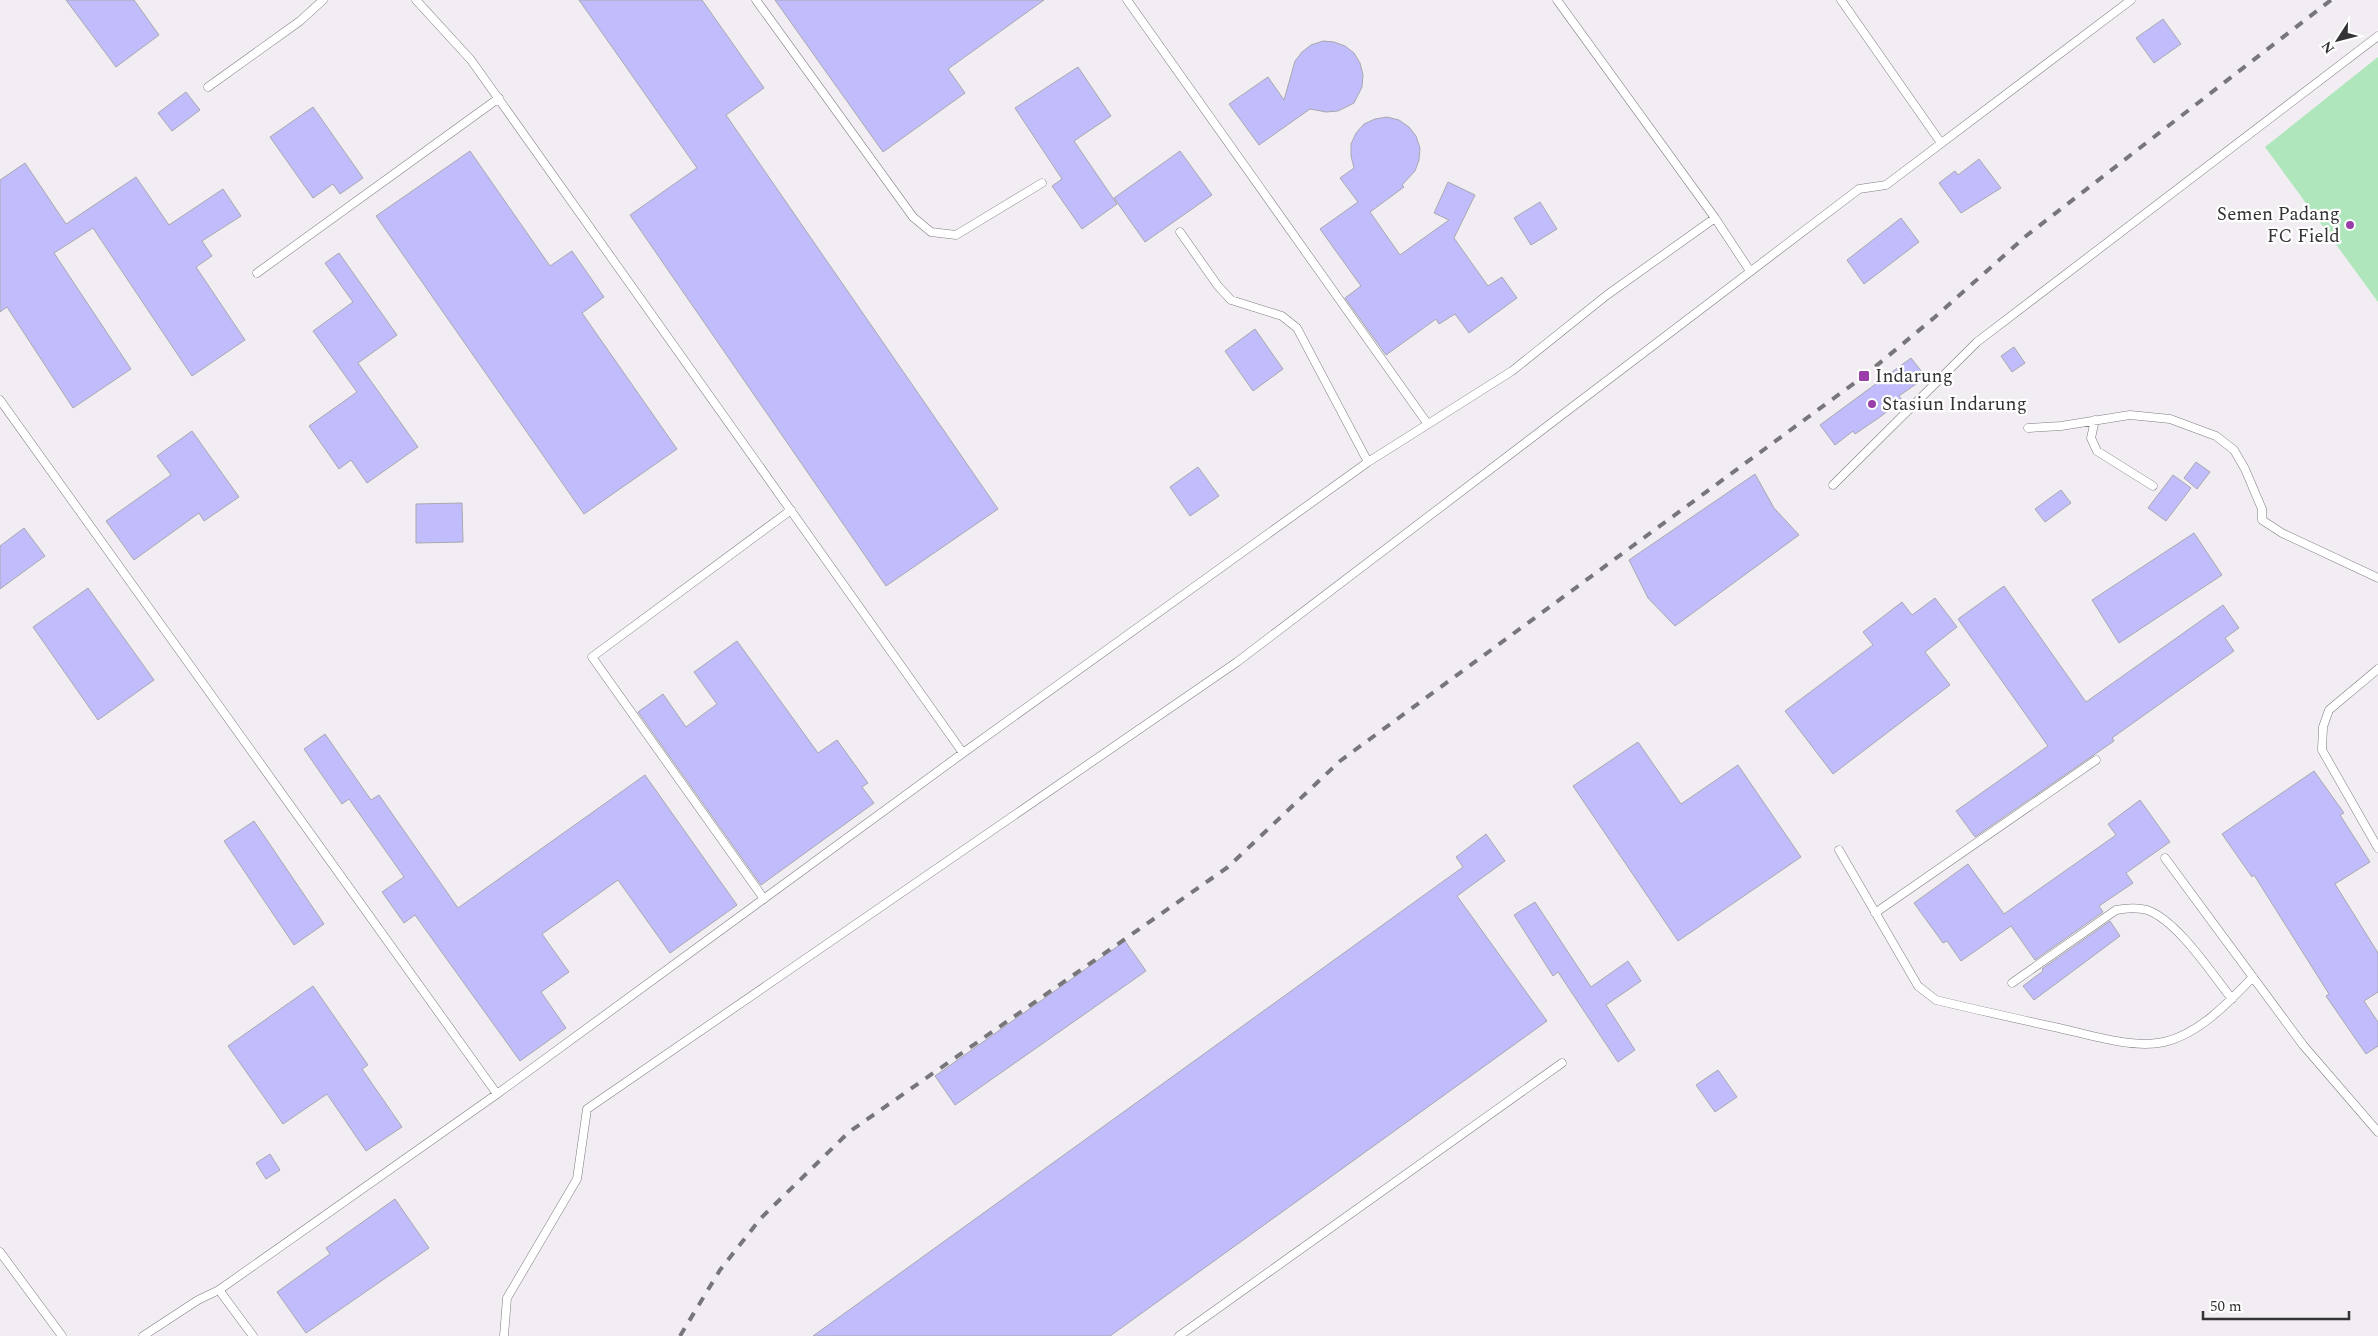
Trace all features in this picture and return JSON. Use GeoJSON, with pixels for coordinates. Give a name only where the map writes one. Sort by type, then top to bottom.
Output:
{"type":"FeatureCollection","features":[{"type":"Feature","properties":{"kind":"lane"},"geometry":{"type":"LineString","coordinates":[[208,87],[300,21],[323,0]]}},
{"type":"Feature","properties":{"kind":"lane"},"geometry":{"type":"LineString","coordinates":[[416,0],[472,60],[963,753]]}},
{"type":"Feature","properties":{"kind":"lane"},"geometry":{"type":"LineString","coordinates":[[756,0],[913,217],[931,232],[956,235],[1042,183]]}},
{"type":"Feature","properties":{"kind":"lane"},"geometry":{"type":"LineString","coordinates":[[1127,0],[1427,423]]}},
{"type":"Feature","properties":{"kind":"lane"},"geometry":{"type":"LineString","coordinates":[[1557,0],[1715,218],[1750,271]]}},
{"type":"Feature","properties":{"kind":"lane"},"geometry":{"type":"LineString","coordinates":[[1841,0],[1941,143]]}},
{"type":"Feature","properties":{"kind":"lane"},"geometry":{"type":"LineString","coordinates":[[504,1336],[507,1298],[577,1179],[587,1109],[1237,662],[1859,189],[1886,185],[2131,0]]}},
{"type":"Feature","properties":{"kind":"lane"},"geometry":{"type":"LineString","coordinates":[[1834,484],[1977,342],[2378,36]]}},
{"type":"Feature","properties":{"kind":"lane"},"geometry":{"type":"LineString","coordinates":[[257,273],[499,98]]}},
{"type":"Feature","properties":{"kind":"lane"},"geometry":{"type":"LineString","coordinates":[[143,1336],[198,1300],[219,1290],[497,1094],[963,753],[1368,462],[1512,371],[1607,295],[1715,218]]}},
{"type":"Feature","properties":{"kind":"lane"},"geometry":{"type":"LineString","coordinates":[[1180,232],[1218,286],[1231,300],[1282,316],[1297,328],[1368,462]]}},
{"type":"Feature","properties":{"kind":"lane"},"geometry":{"type":"LineString","coordinates":[[0,400],[497,1094]]}},
{"type":"Feature","properties":{"kind":"lane"},"geometry":{"type":"LineString","coordinates":[[2028,428],[2061,426],[2130,415],[2170,419],[2216,436],[2234,450],[2245,469],[2262,509],[2262,520],[2282,533],[2378,578]]}},
{"type":"Feature","properties":{"kind":"lane"},"geometry":{"type":"LineString","coordinates":[[2096,420],[2091,438],[2097,450],[2154,486]]}},
{"type":"Feature","properties":{"kind":"lane"},"geometry":{"type":"LineString","coordinates":[[764,899],[592,656],[791,510]]}},
{"type":"Feature","properties":{"kind":"lane"},"geometry":{"type":"LineString","coordinates":[[2378,669],[2329,710],[2324,727],[2322,750],[2378,848]]}},
{"type":"Feature","properties":{"kind":"lane"},"geometry":{"type":"LineString","coordinates":[[1875,913],[2096,760]]}},
{"type":"Feature","properties":{"kind":"lane"},"geometry":{"type":"LineString","coordinates":[[1838,850],[1918,986],[1936,1000],[2096,1037],[2143,1044],[2165,1042],[2204,1023],[2253,978]]}},
{"type":"Feature","properties":{"kind":"lane"},"geometry":{"type":"LineString","coordinates":[[2165,858],[2303,1044],[2378,1132]]}},
{"type":"Feature","properties":{"kind":"lane"},"geometry":{"type":"LineString","coordinates":[[2012,983],[2116,910],[2132,907],[2148,911],[2162,918],[2177,930],[2232,999]]}},
{"type":"Feature","properties":{"kind":"lane"},"geometry":{"type":"LineString","coordinates":[[1179,1336],[1562,1063]]}},
{"type":"Feature","properties":{"kind":"lane"},"geometry":{"type":"LineString","coordinates":[[0,1252],[62,1336]]}},
{"type":"Feature","properties":{"kind":"lane"},"geometry":{"type":"LineString","coordinates":[[219,1290],[253,1336]]}},
{"type":"Feature","properties":{"kind":"green space","name":"Semen Padang FC Field"},"geometry":{"type":"Polygon","coordinates":[[[2378,57],[2378,302],[2265,147],[2378,57]]]}},
{"type":"Feature","properties":{"kind":"building"},"geometry":{"type":"Polygon","coordinates":[[[66,0],[134,0],[159,35],[116,67],[66,0]]]}},
{"type":"Feature","properties":{"kind":"building"},"geometry":{"type":"Polygon","coordinates":[[[579,0],[702,0],[764,88],[726,115],[998,509],[886,586],[630,215],[697,168],[579,0]]]}},
{"type":"Feature","properties":{"kind":"building"},"geometry":{"type":"Polygon","coordinates":[[[775,0],[1044,0],[948,69],[965,93],[883,152],[775,0]]]}},
{"type":"Feature","properties":{"kind":"building"},"geometry":{"type":"Polygon","coordinates":[[[2163,19],[2181,44],[2154,63],[2136,38],[2163,19]]]}},
{"type":"Feature","properties":{"kind":"building"},"geometry":{"type":"Polygon","coordinates":[[[1323,41],[1345,46],[1354,53],[1360,63],[1363,75],[1362,87],[1354,103],[1338,111],[1326,112],[1310,109],[1259,145],[1229,104],[1268,77],[1284,100],[1295,61],[1311,45],[1323,41]]]}},
{"type":"Feature","properties":{"kind":"building"},"geometry":{"type":"Polygon","coordinates":[[[1078,67],[1111,116],[1074,141],[1117,204],[1082,229],[1052,186],[1062,179],[1015,108],[1078,67]]]}},
{"type":"Feature","properties":{"kind":"building"},"geometry":{"type":"Polygon","coordinates":[[[186,92],[200,110],[172,131],[158,113],[186,92]]]}},
{"type":"Feature","properties":{"kind":"building"},"geometry":{"type":"Polygon","coordinates":[[[313,107],[363,178],[340,194],[333,184],[313,198],[270,137],[313,107]]]}},
{"type":"Feature","properties":{"kind":"building"},"geometry":{"type":"Polygon","coordinates":[[[1387,117],[1399,120],[1409,127],[1416,136],[1420,148],[1419,160],[1415,171],[1402,185],[1404,187],[1370,212],[1400,255],[1449,220],[1434,213],[1448,182],[1475,195],[1454,238],[1488,286],[1502,277],[1517,298],[1469,333],[1455,314],[1439,324],[1436,319],[1386,355],[1345,298],[1361,286],[1320,229],[1358,202],[1340,178],[1354,168],[1351,144],[1356,133],[1364,124],[1375,119],[1387,117]]]}},
{"type":"Feature","properties":{"kind":"building"},"geometry":{"type":"Polygon","coordinates":[[[470,151],[550,266],[572,251],[604,297],[582,313],[677,449],[584,514],[376,216],[470,151]]]}},
{"type":"Feature","properties":{"kind":"building"},"geometry":{"type":"Polygon","coordinates":[[[1180,151],[1212,195],[1145,242],[1114,198],[1180,151]]]}},
{"type":"Feature","properties":{"kind":"building"},"geometry":{"type":"Polygon","coordinates":[[[1979,159],[2001,188],[1961,213],[1939,183],[1955,171],[1958,175],[1979,159]]]}},
{"type":"Feature","properties":{"kind":"building"},"geometry":{"type":"Polygon","coordinates":[[[25,163],[66,224],[136,177],[169,225],[223,189],[241,216],[202,241],[212,256],[196,267],[245,340],[192,376],[93,228],[54,253],[131,369],[73,408],[7,307],[0,312],[0,180],[25,163]]]}},
{"type":"Feature","properties":{"kind":"building"},"geometry":{"type":"Polygon","coordinates":[[[1540,202],[1557,229],[1531,245],[1514,218],[1540,202]]]}},
{"type":"Feature","properties":{"kind":"building"},"geometry":{"type":"Polygon","coordinates":[[[1901,218],[1919,242],[1864,284],[1847,260],[1901,218]]]}},
{"type":"Feature","properties":{"kind":"building"},"geometry":{"type":"Polygon","coordinates":[[[339,253],[397,335],[358,363],[418,447],[367,483],[351,460],[339,469],[309,426],[357,392],[313,331],[353,302],[325,263],[339,253]]]}},
{"type":"Feature","properties":{"kind":"building"},"geometry":{"type":"Polygon","coordinates":[[[1255,329],[1283,369],[1253,391],[1225,351],[1255,329]]]}},
{"type":"Feature","properties":{"kind":"building"},"geometry":{"type":"Polygon","coordinates":[[[2014,347],[2025,363],[2012,372],[2001,356],[2014,347]]]}},
{"type":"Feature","properties":{"kind":"building","name":"Stasiun Indarung"},"geometry":{"type":"Polygon","coordinates":[[[1911,358],[1926,377],[1899,396],[1902,400],[1880,417],[1855,434],[1853,431],[1835,445],[1820,425],[1911,358]]]}},
{"type":"Feature","properties":{"kind":"building"},"geometry":{"type":"Polygon","coordinates":[[[192,431],[239,497],[204,521],[199,513],[134,560],[106,521],[171,475],[157,456],[192,431]]]}},
{"type":"Feature","properties":{"kind":"building"},"geometry":{"type":"Polygon","coordinates":[[[2196,462],[2210,472],[2197,489],[2184,478],[2196,462]]]}},
{"type":"Feature","properties":{"kind":"building"},"geometry":{"type":"Polygon","coordinates":[[[1198,467],[1219,496],[1190,516],[1170,487],[1198,467]]]}},
{"type":"Feature","properties":{"kind":"building"},"geometry":{"type":"Polygon","coordinates":[[[1755,474],[1774,508],[1799,535],[1675,626],[1648,598],[1629,560],[1755,474]]]}},
{"type":"Feature","properties":{"kind":"building"},"geometry":{"type":"Polygon","coordinates":[[[2173,475],[2191,488],[2166,521],[2148,508],[2173,475]]]}},
{"type":"Feature","properties":{"kind":"building"},"geometry":{"type":"Polygon","coordinates":[[[2061,490],[2071,503],[2045,522],[2035,509],[2061,490]]]}},
{"type":"Feature","properties":{"kind":"building"},"geometry":{"type":"Polygon","coordinates":[[[462,503],[463,542],[416,543],[416,504],[462,503]]]}},
{"type":"Feature","properties":{"kind":"building"},"geometry":{"type":"Polygon","coordinates":[[[24,528],[45,556],[0,589],[0,546],[24,528]]]}},
{"type":"Feature","properties":{"kind":"building"},"geometry":{"type":"Polygon","coordinates":[[[2194,533],[2222,575],[2119,643],[2092,600],[2194,533]]]}},
{"type":"Feature","properties":{"kind":"building"},"geometry":{"type":"Polygon","coordinates":[[[2004,586],[2086,702],[2223,605],[2239,628],[2225,638],[2234,651],[2112,738],[2114,741],[1975,837],[1956,811],[2048,746],[1958,619],[2004,586]]]}},
{"type":"Feature","properties":{"kind":"building"},"geometry":{"type":"Polygon","coordinates":[[[88,588],[154,680],[98,720],[33,627],[88,588]]]}},
{"type":"Feature","properties":{"kind":"building"},"geometry":{"type":"Polygon","coordinates":[[[1935,598],[1957,627],[1925,652],[1950,685],[1833,774],[1785,711],[1873,645],[1863,632],[1902,602],[1912,615],[1935,598]]]}},
{"type":"Feature","properties":{"kind":"building"},"geometry":{"type":"Polygon","coordinates":[[[737,641],[818,753],[837,740],[868,783],[862,787],[874,803],[761,885],[638,712],[663,694],[686,727],[717,704],[694,672],[737,641]]]}},
{"type":"Feature","properties":{"kind":"building"},"geometry":{"type":"Polygon","coordinates":[[[325,734],[371,800],[379,795],[458,908],[645,775],[737,905],[670,953],[618,880],[542,934],[569,972],[541,992],[566,1028],[520,1061],[415,915],[404,923],[382,892],[404,877],[349,799],[342,804],[304,749],[325,734]]]}},
{"type":"Feature","properties":{"kind":"building"},"geometry":{"type":"Polygon","coordinates":[[[1638,742],[1681,804],[1738,765],[1801,857],[1678,941],[1573,786],[1638,742]]]}},
{"type":"Feature","properties":{"kind":"building"},"geometry":{"type":"Polygon","coordinates":[[[2314,771],[2344,813],[2340,815],[2370,862],[2335,884],[2378,953],[2378,992],[2364,1001],[2378,1022],[2378,1046],[2366,1054],[2326,996],[2329,994],[2254,875],[2252,877],[2222,834],[2314,771]]]}},
{"type":"Feature","properties":{"kind":"building"},"geometry":{"type":"Polygon","coordinates":[[[2140,800],[2170,842],[2126,873],[2133,883],[2099,906],[2103,912],[2035,960],[2011,926],[1961,961],[1947,941],[1943,943],[1914,903],[1968,864],[2004,914],[2116,835],[2108,824],[2140,800]]]}},
{"type":"Feature","properties":{"kind":"building"},"geometry":{"type":"Polygon","coordinates":[[[254,821],[324,924],[294,945],[224,841],[254,821]]]}},
{"type":"Feature","properties":{"kind":"building"},"geometry":{"type":"Polygon","coordinates":[[[1486,834],[1505,861],[1457,896],[1547,1021],[1110,1336],[813,1336],[1463,867],[1456,857],[1486,834]]]}},
{"type":"Feature","properties":{"kind":"building"},"geometry":{"type":"Polygon","coordinates":[[[1535,902],[1591,987],[1628,961],[1641,981],[1606,1005],[1635,1050],[1618,1062],[1558,972],[1553,976],[1514,915],[1535,902]]]}},
{"type":"Feature","properties":{"kind":"building"},"geometry":{"type":"Polygon","coordinates":[[[2110,921],[2120,936],[2034,1000],[2023,986],[2043,971],[2042,969],[2110,921]]]}},
{"type":"Feature","properties":{"kind":"building"},"geometry":{"type":"Polygon","coordinates":[[[1125,941],[1146,971],[955,1105],[935,1076],[1125,941]]]}},
{"type":"Feature","properties":{"kind":"building"},"geometry":{"type":"Polygon","coordinates":[[[313,986],[368,1065],[362,1069],[402,1127],[366,1151],[327,1094],[283,1124],[228,1046],[313,986]]]}},
{"type":"Feature","properties":{"kind":"building"},"geometry":{"type":"Polygon","coordinates":[[[1718,1070],[1737,1097],[1715,1112],[1696,1085],[1718,1070]]]}},
{"type":"Feature","properties":{"kind":"building"},"geometry":{"type":"Polygon","coordinates":[[[270,1154],[280,1170],[266,1179],[256,1163],[270,1154]]]}},
{"type":"Feature","properties":{"kind":"building"},"geometry":{"type":"Polygon","coordinates":[[[395,1199],[429,1248],[306,1333],[277,1292],[330,1254],[326,1248],[395,1199]]]}},
{"type":"Feature","properties":{"kind":"railway"},"geometry":{"type":"LineString","coordinates":[[680,1336],[720,1270],[761,1218],[849,1132],[1228,867],[1340,761],[1864,376],[1935,317],[2026,236],[2331,0]]}},
{"type":"Feature","properties":{"kind":"place","name":"Semen Padang FC Field"},"geometry":{"type":"Point","coordinates":[2350,225]}},
{"type":"Feature","properties":{"kind":"place","name":"Indarung"},"geometry":{"type":"Point","coordinates":[1864,376]}},
{"type":"Feature","properties":{"kind":"place","name":"Stasiun Indarung"},"geometry":{"type":"Point","coordinates":[1872,404]}}]}
